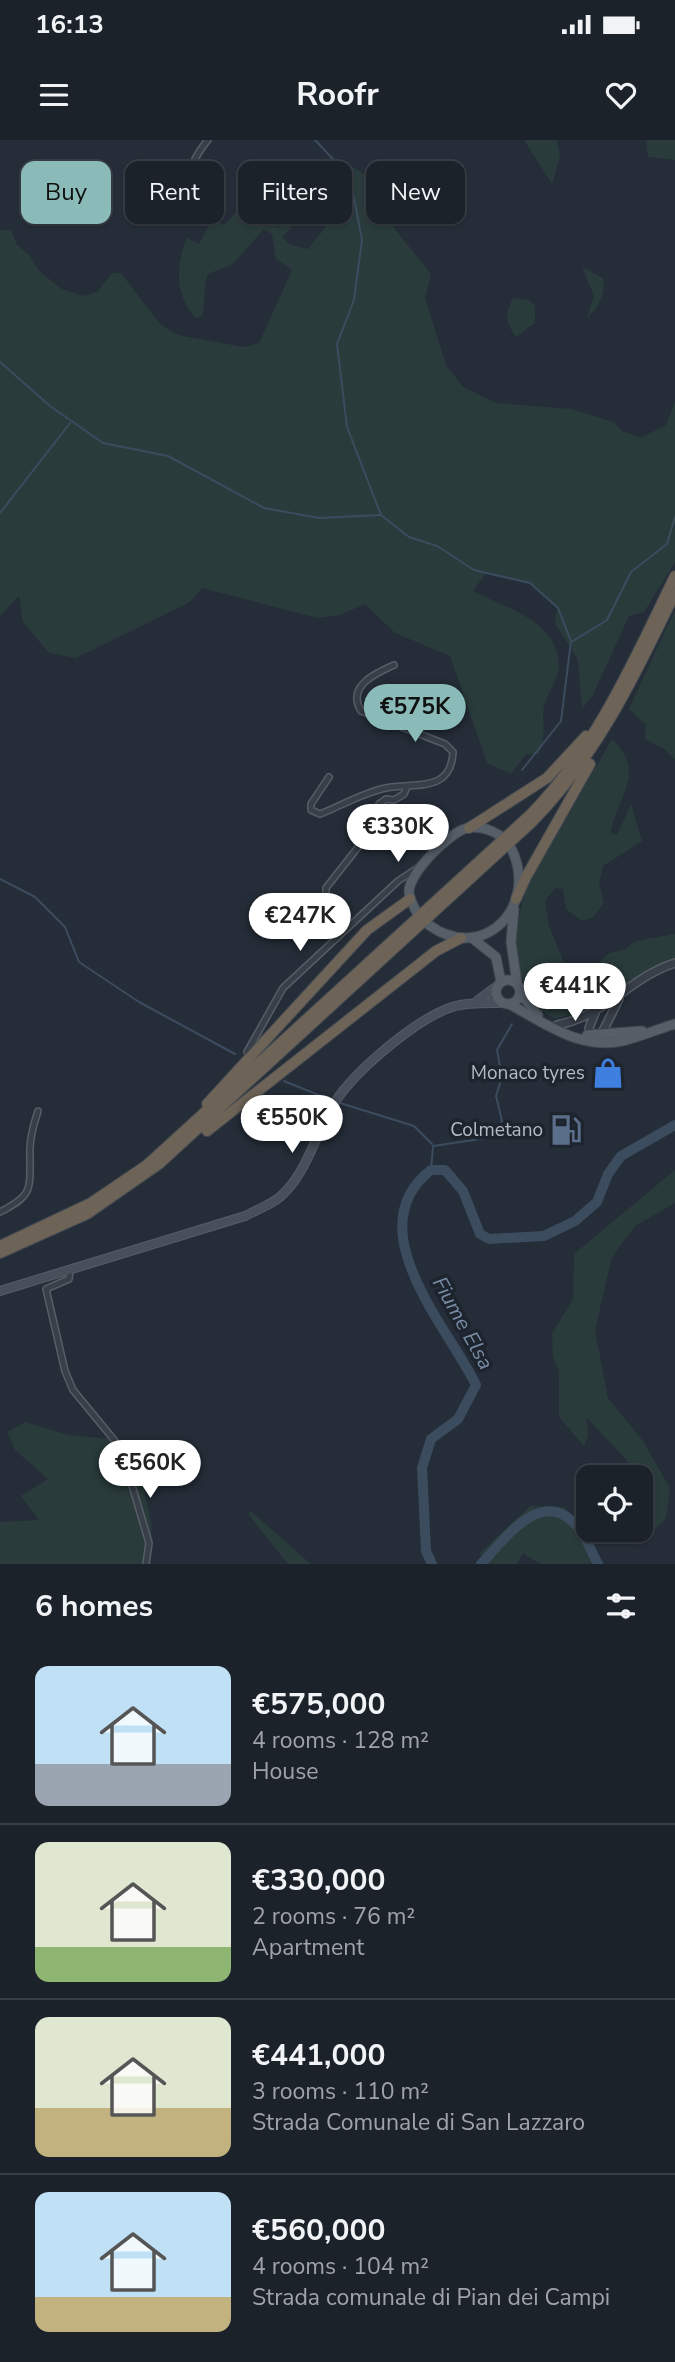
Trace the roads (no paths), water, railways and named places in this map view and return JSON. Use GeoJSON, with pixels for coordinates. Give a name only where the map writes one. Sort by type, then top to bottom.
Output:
{"type":"FeatureCollection","features":[{"type":"Feature","properties":{"kind":"highway"},"geometry":{"type":"LineString","coordinates":[[469,828],[547,778],[580,744],[608,699],[665,584],[675,575]]}},
{"type":"Feature","properties":{"kind":"highway"},"geometry":{"type":"LineString","coordinates":[[5,1244],[91,1203],[147,1165],[531,814],[565,777],[591,739],[675,575]]}},
{"type":"Feature","properties":{"kind":"highway"},"geometry":{"type":"LineString","coordinates":[[0,1254],[65,1225],[112,1199],[174,1152],[532,822],[573,777],[595,746],[675,593]]}},
{"type":"Feature","properties":{"kind":"highway"},"geometry":{"type":"LineString","coordinates":[[515,902],[526,877],[621,713],[667,621],[669,606]]}},
{"type":"Feature","properties":{"kind":"highway"},"geometry":{"type":"LineString","coordinates":[[5,1244],[21,1232],[104,1190],[147,1158],[214,1096],[367,930],[410,895]]}},
{"type":"Feature","properties":{"kind":"highway"},"geometry":{"type":"LineString","coordinates":[[65,1225],[91,1218],[132,1192],[436,951],[461,938]]}},
{"type":"Feature","properties":{"kind":"main road"},"geometry":{"type":"LineString","coordinates":[[416,911],[410,895],[421,866],[455,835],[469,828],[483,828],[499,835]]}},
{"type":"Feature","properties":{"kind":"main road"},"geometry":{"type":"LineString","coordinates":[[511,848],[520,874],[511,942],[521,994],[534,1012],[556,1028],[595,1037],[626,1037]]}},
{"type":"Feature","properties":{"kind":"main road"},"geometry":{"type":"LineString","coordinates":[[429,925],[461,938],[472,937],[499,927],[515,902]]}},
{"type":"Feature","properties":{"kind":"main road"},"geometry":{"type":"LineString","coordinates":[[472,937],[496,957],[498,998],[556,1028],[587,1041],[626,1037],[675,1024]]}},
{"type":"Feature","properties":{"kind":"main road"},"geometry":{"type":"LineString","coordinates":[[474,1003],[507,979],[517,983]]}},
{"type":"Feature","properties":{"kind":"main road"},"geometry":{"type":"LineString","coordinates":[[0,1291],[245,1216],[277,1198],[298,1175],[335,1103],[348,1086],[428,1019],[452,1007],[517,1001],[521,994]]}},
{"type":"Feature","properties":{"kind":"street"},"geometry":{"type":"LineString","coordinates":[[195,161],[208,140]]}},
{"type":"Feature","properties":{"kind":"street"},"geometry":{"type":"LineString","coordinates":[[329,777],[311,804],[311,810],[320,814],[384,788],[431,784],[446,776],[453,762],[453,752],[426,734],[361,710],[357,703],[358,694],[370,675],[394,665]]}},
{"type":"Feature","properties":{"kind":"street"},"geometry":{"type":"LineString","coordinates":[[338,937],[336,923],[325,898],[327,888],[366,837],[379,804],[404,794],[407,787]]}},
{"type":"Feature","properties":{"kind":"street"},"geometry":{"type":"LineString","coordinates":[[247,1052],[280,991],[393,886],[421,866]]}},
{"type":"Feature","properties":{"kind":"street"},"geometry":{"type":"LineString","coordinates":[[393,886],[401,884],[410,895]]}},
{"type":"Feature","properties":{"kind":"street"},"geometry":{"type":"LineString","coordinates":[[556,1028],[596,1013],[652,972],[675,963]]}},
{"type":"Feature","properties":{"kind":"street"},"geometry":{"type":"LineString","coordinates":[[596,1013],[589,1026],[595,1037],[612,1015],[621,996]]}},
{"type":"Feature","properties":{"kind":"street"},"geometry":{"type":"LineString","coordinates":[[612,1015],[617,1027],[626,1037]]}},
{"type":"Feature","properties":{"kind":"street"},"geometry":{"type":"LineString","coordinates":[[0,1212],[18,1202],[30,1189],[30,1145],[38,1111]]}},
{"type":"Feature","properties":{"kind":"street"},"geometry":{"type":"LineString","coordinates":[[70,1270],[69,1279],[46,1289],[65,1371],[73,1390],[115,1441],[126,1465],[149,1542],[146,1564]]}},
{"type":"Feature","properties":{"kind":"waterway"},"geometry":{"type":"LineString","coordinates":[[315,140],[350,177],[362,240],[354,300],[337,344],[347,427],[381,515]]}},
{"type":"Feature","properties":{"kind":"waterway"},"geometry":{"type":"LineString","coordinates":[[0,362],[50,406],[103,443],[168,456],[264,508],[319,518],[381,515],[409,537],[437,546],[474,570],[530,583],[558,608],[571,641],[561,721],[522,770]]}},
{"type":"Feature","properties":{"kind":"waterway"},"geometry":{"type":"LineString","coordinates":[[0,513],[70,423]]}},
{"type":"Feature","properties":{"kind":"waterway"},"geometry":{"type":"LineString","coordinates":[[573,641],[607,620],[631,572],[667,544],[675,517]]}},
{"type":"Feature","properties":{"kind":"waterway"},"geometry":{"type":"LineString","coordinates":[[0,879],[35,897],[65,927],[79,962],[139,1002],[235,1054]]}},
{"type":"Feature","properties":{"kind":"waterway"},"geometry":{"type":"LineString","coordinates":[[431,1170],[433,1146],[487,1138],[502,1121],[496,1096],[502,1077],[497,1050],[512,1024]]}},
{"type":"Feature","properties":{"kind":"waterway"},"geometry":{"type":"LineString","coordinates":[[284,1081],[331,1100]]}},
{"type":"Feature","properties":{"kind":"waterway"},"geometry":{"type":"LineString","coordinates":[[340,1103],[414,1126],[432,1144]]}},
{"type":"Feature","properties":{"kind":"waterway","name":"Fiume Elsa"},"geometry":{"type":"LineString","coordinates":[[432,1564],[426,1551],[422,1468],[431,1439],[458,1419],[476,1385],[415,1278],[405,1248],[402,1220],[410,1194],[431,1170],[445,1170],[463,1191],[480,1234],[489,1239],[544,1236],[575,1221],[597,1202],[608,1174],[621,1156],[675,1125]]}},
{"type":"Feature","properties":{"kind":"waterway","name":"Fiume Elsa"},"geometry":{"type":"LineString","coordinates":[[481,1564],[526,1519],[553,1511],[566,1517],[580,1530],[598,1564]]}},
{"type":"Feature","properties":{"kind":"place","name":"Monaco tyres"},"geometry":{"type":"Point","coordinates":[608,1073]}},
{"type":"Feature","properties":{"kind":"place","name":"Colmetano"},"geometry":{"type":"Point","coordinates":[566,1130]}}]}
